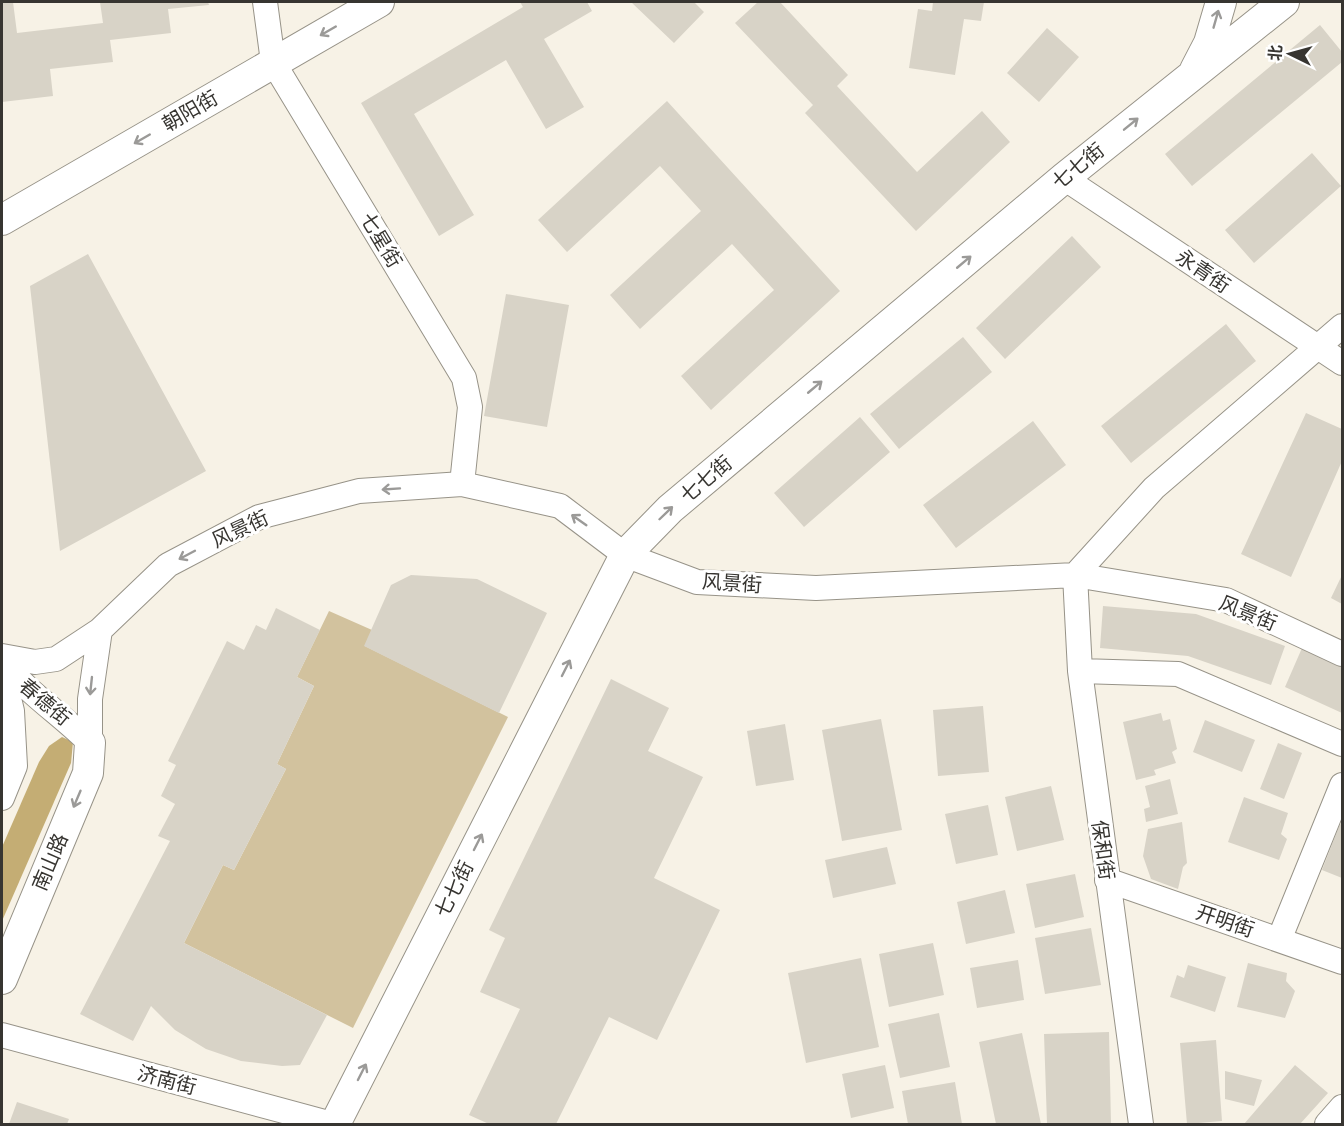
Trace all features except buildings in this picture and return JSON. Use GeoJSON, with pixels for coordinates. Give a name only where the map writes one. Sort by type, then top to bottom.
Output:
{"type":"FeatureCollection","features":[{"type":"Feature","properties":{"kind":"main road","name":"朝阳街"},"geometry":{"type":"LineString","coordinates":[[2,220],[379,2]]}},
{"type":"Feature","properties":{"kind":"main road"},"geometry":{"type":"LineString","coordinates":[[1192,75],[1209,43],[1221,2]]}},
{"type":"Feature","properties":{"kind":"main road","name":"七七街"},"geometry":{"type":"LineString","coordinates":[[334,1125],[625,555],[670,509],[1064,178],[1284,2]]}},
{"type":"Feature","properties":{"kind":"main road","name":"南山路"},"geometry":{"type":"LineString","coordinates":[[2,979],[88,773],[90,742]]}},
{"type":"Feature","properties":{"kind":"street","name":"七星街"},"geometry":{"type":"LineString","coordinates":[[265,2],[273,62],[464,378],[470,407],[462,484]]}},
{"type":"Feature","properties":{"kind":"street","name":"永青街"},"geometry":{"type":"LineString","coordinates":[[1064,178],[1342,363]]}},
{"type":"Feature","properties":{"kind":"street"},"geometry":{"type":"LineString","coordinates":[[1076,574],[1154,488],[1342,326]]}},
{"type":"Feature","properties":{"kind":"street","name":"风景街"},"geometry":{"type":"LineString","coordinates":[[2,658],[35,662],[56,659],[100,630],[168,565],[260,517],[359,491],[462,484],[560,506],[625,555],[697,582],[816,588],[1076,574],[1226,600],[1342,654]]}},
{"type":"Feature","properties":{"kind":"street","name":"保和街"},"geometry":{"type":"LineString","coordinates":[[1076,574],[1080,671],[1142,1125]]}},
{"type":"Feature","properties":{"kind":"street"},"geometry":{"type":"LineString","coordinates":[[90,742],[90,699],[100,630]]}},
{"type":"Feature","properties":{"kind":"street","name":"春德街"},"geometry":{"type":"LineString","coordinates":[[2,658],[20,683],[63,716],[90,742]]}},
{"type":"Feature","properties":{"kind":"street"},"geometry":{"type":"LineString","coordinates":[[2,669],[12,711],[15,766],[2,798]]}},
{"type":"Feature","properties":{"kind":"street"},"geometry":{"type":"LineString","coordinates":[[1080,671],[1178,674],[1342,744]]}},
{"type":"Feature","properties":{"kind":"street"},"geometry":{"type":"LineString","coordinates":[[1279,940],[1342,785]]}},
{"type":"Feature","properties":{"kind":"street","name":"开明街"},"geometry":{"type":"LineString","coordinates":[[1107,879],[1342,962]]}},
{"type":"Feature","properties":{"kind":"street","name":"济南街"},"geometry":{"type":"LineString","coordinates":[[2,1035],[334,1125]]}},
{"type":"Feature","properties":{"kind":"street"},"geometry":{"type":"LineString","coordinates":[[1327,1125],[1342,1107]]}},
{"type":"Feature","properties":{"kind":"shaded area"},"geometry":{"type":"Polygon","coordinates":[[[329,611],[372,630],[365,646],[508,717],[353,1028],[184,943],[223,865],[234,870],[286,769],[277,764],[314,686],[297,677],[329,611]]]}},
{"type":"Feature","properties":{"kind":"shaded area"},"geometry":{"type":"Polygon","coordinates":[[[62,737],[73,742],[71,763],[2,921],[2,847],[39,762],[49,746],[62,737]]]}}]}
